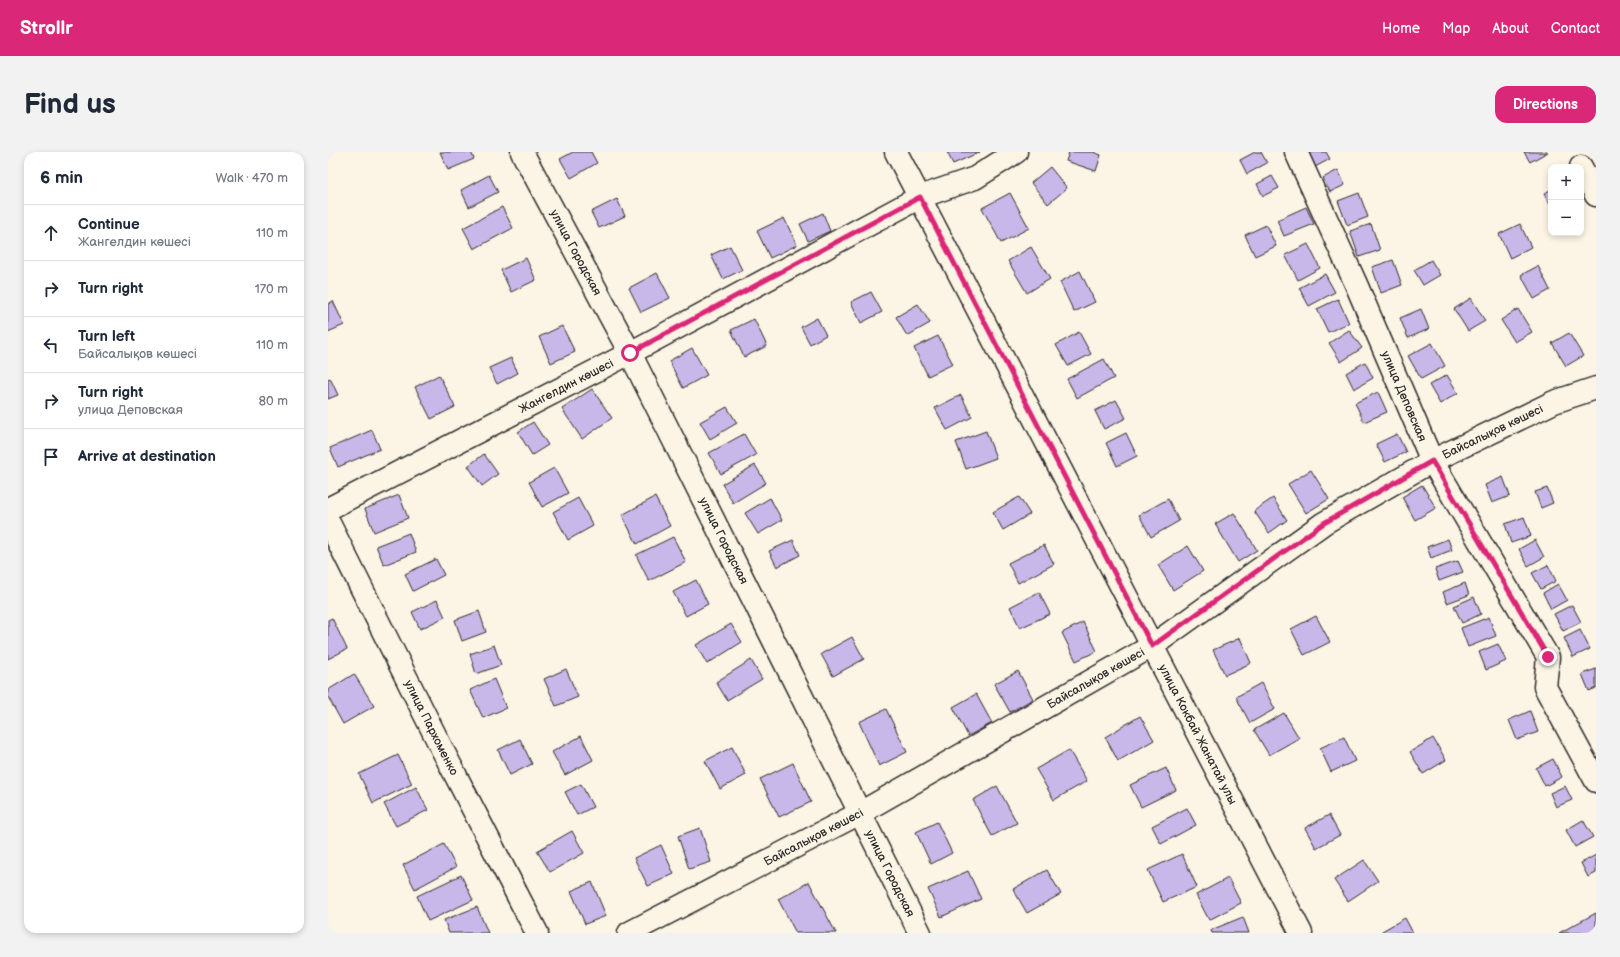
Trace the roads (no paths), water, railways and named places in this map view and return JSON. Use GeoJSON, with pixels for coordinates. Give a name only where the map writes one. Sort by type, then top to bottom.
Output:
{"type":"FeatureCollection","features":[{"type":"Feature","properties":{"kind":"street","name":"улица Городская"},"geometry":{"type":"LineString","coordinates":[[522,152],[630,353],[920,933]]}},
{"type":"Feature","properties":{"kind":"street","name":"улица Кокбай Жанатай улы"},"geometry":{"type":"LineString","coordinates":[[896,152],[1301,933]]}},
{"type":"Feature","properties":{"kind":"street","name":"Жангелдин көшесі"},"geometry":{"type":"LineString","coordinates":[[328,509],[630,353],[920,197],[975,178],[1016,152]]}},
{"type":"Feature","properties":{"kind":"street","name":"улица Деповская"},"geometry":{"type":"LineString","coordinates":[[1296,152],[1356,284],[1432,461],[1548,657],[1545,687],[1596,781]]}},
{"type":"Feature","properties":{"kind":"street"},"geometry":{"type":"LineString","coordinates":[[1573,152],[1579,164]]}},
{"type":"Feature","properties":{"kind":"street"},"geometry":{"type":"LineString","coordinates":[[1584,173],[1596,195]]}},
{"type":"Feature","properties":{"kind":"street","name":"Байсалықов көшесі"},"geometry":{"type":"LineString","coordinates":[[628,933],[860,813],[1152,646],[1324,523],[1432,461],[1554,402],[1596,388]]}},
{"type":"Feature","properties":{"kind":"street","name":"улица Пархоменко"},"geometry":{"type":"LineString","coordinates":[[328,521],[537,933]]}}]}
